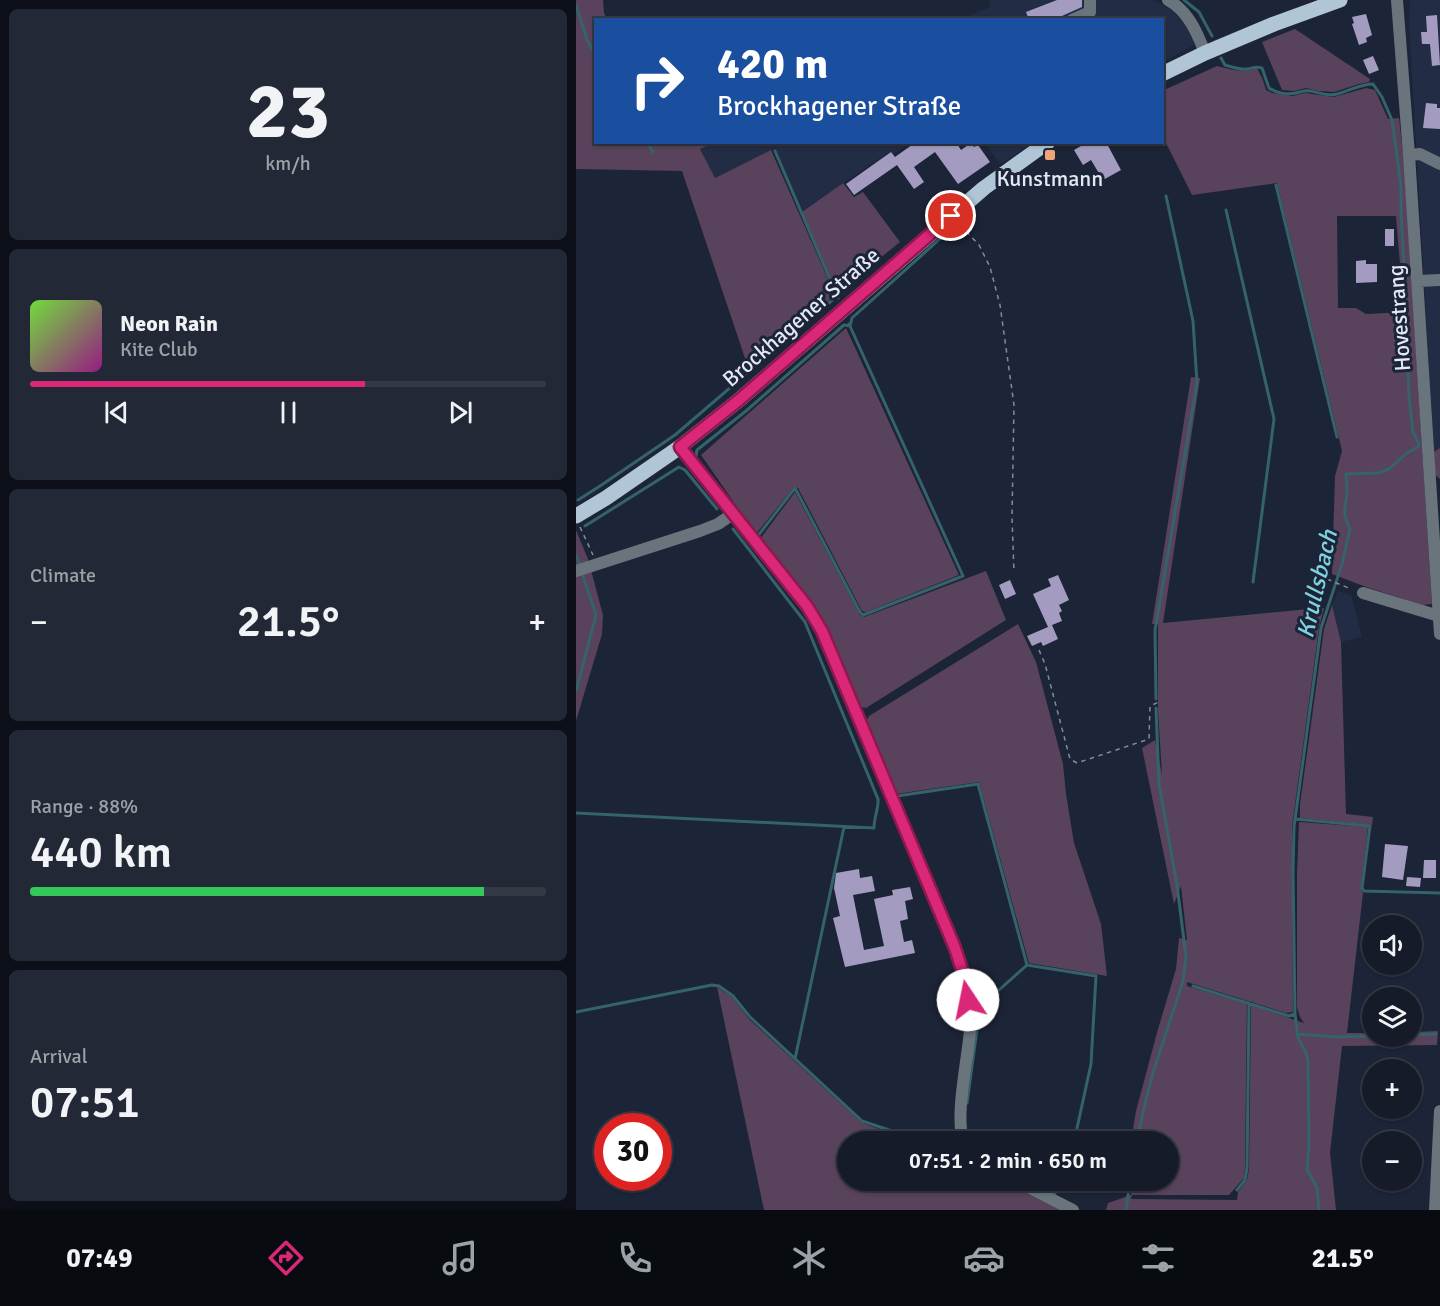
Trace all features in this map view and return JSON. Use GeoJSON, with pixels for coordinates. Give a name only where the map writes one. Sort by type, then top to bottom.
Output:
{"type":"FeatureCollection","features":[{"type":"Feature","properties":{"kind":"main road"},"geometry":{"type":"LineString","coordinates":[[1164,73],[1274,24],[1340,0]]}},
{"type":"Feature","properties":{"kind":"main road","name":"Brockhagener Straße"},"geometry":{"type":"LineString","coordinates":[[578,522],[606,498],[680,447],[739,400],[984,188],[1045,144]]}},
{"type":"Feature","properties":{"kind":"street"},"geometry":{"type":"LineString","coordinates":[[1076,18],[1090,12],[1090,0]]}},
{"type":"Feature","properties":{"kind":"street"},"geometry":{"type":"LineString","coordinates":[[1168,0],[1185,14],[1198,34],[1205,53]]}},
{"type":"Feature","properties":{"kind":"street","name":"Hovestrang"},"geometry":{"type":"LineString","coordinates":[[1397,0],[1418,282],[1440,634]]}},
{"type":"Feature","properties":{"kind":"street"},"geometry":{"type":"LineString","coordinates":[[1409,155],[1420,154],[1440,164]]}},
{"type":"Feature","properties":{"kind":"street"},"geometry":{"type":"LineString","coordinates":[[1418,282],[1440,280]]}},
{"type":"Feature","properties":{"kind":"street"},"geometry":{"type":"LineString","coordinates":[[680,447],[807,606],[822,631],[955,948],[964,976],[970,1028],[960,1116],[961,1131]]}},
{"type":"Feature","properties":{"kind":"street"},"geometry":{"type":"LineString","coordinates":[[576,571],[700,531],[718,524],[734,513]]}},
{"type":"Feature","properties":{"kind":"street"},"geometry":{"type":"LineString","coordinates":[[1363,593],[1439,616]]}},
{"type":"Feature","properties":{"kind":"street"},"geometry":{"type":"LineString","coordinates":[[1435,1210],[1440,1111]]}},
{"type":"Feature","properties":{"kind":"street"},"geometry":{"type":"LineString","coordinates":[[1036,1191],[1073,1210]]}},
{"type":"Feature","properties":{"kind":"path"},"geometry":{"type":"LineString","coordinates":[[951,216],[979,245],[990,267],[1000,305],[1014,405],[1012,517],[1014,572]]}},
{"type":"Feature","properties":{"kind":"path"},"geometry":{"type":"LineString","coordinates":[[578,522],[597,564]]}},
{"type":"Feature","properties":{"kind":"path"},"geometry":{"type":"LineString","coordinates":[[1327,579],[1363,593]]}},
{"type":"Feature","properties":{"kind":"path"},"geometry":{"type":"LineString","coordinates":[[1039,650],[1045,664],[1070,759],[1077,763],[1149,739],[1150,706],[1161,701]]}},
{"type":"Feature","properties":{"kind":"shaded area"},"geometry":{"type":"Polygon","coordinates":[[[576,0],[603,0],[606,18],[594,18],[594,144],[711,144],[700,149],[715,178],[771,150],[835,295],[749,370],[682,171],[576,169],[576,0]]]}},
{"type":"Feature","properties":{"kind":"shaded area"},"geometry":{"type":"Polygon","coordinates":[[[989,0],[1153,0],[1180,18],[1192,34],[1194,45],[1164,61],[1164,18],[964,18],[990,7],[989,0]]]}},
{"type":"Feature","properties":{"kind":"shaded area"},"geometry":{"type":"Polygon","coordinates":[[[1410,0],[1440,0],[1440,448],[1434,452],[1409,24],[1410,0]]]}},
{"type":"Feature","properties":{"kind":"shaded area"},"geometry":{"type":"Polygon","coordinates":[[[1295,29],[1370,79],[1369,82],[1334,92],[1306,88],[1294,91],[1282,90],[1262,42],[1295,29]]]}},
{"type":"Feature","properties":{"kind":"shaded area"},"geometry":{"type":"Polygon","coordinates":[[[1217,66],[1242,71],[1257,68],[1266,90],[1272,93],[1293,96],[1305,93],[1334,97],[1366,88],[1375,90],[1388,119],[1399,118],[1404,163],[1432,604],[1423,605],[1332,574],[1335,476],[1342,451],[1277,183],[1192,195],[1164,139],[1164,90],[1217,66]],[[1337,216],[1338,308],[1356,308],[1366,314],[1404,312],[1396,216],[1337,216]]]}},
{"type":"Feature","properties":{"kind":"shaded area"},"geometry":{"type":"Polygon","coordinates":[[[709,144],[909,144],[893,154],[891,151],[802,212],[775,149],[714,178],[700,148],[709,144]]]}},
{"type":"Feature","properties":{"kind":"shaded area"},"geometry":{"type":"Polygon","coordinates":[[[986,144],[1031,144],[1000,164],[986,144]]]}},
{"type":"Feature","properties":{"kind":"shaded area"},"geometry":{"type":"Polygon","coordinates":[[[843,183],[854,197],[863,192],[900,242],[837,293],[802,212],[843,183]]]}},
{"type":"Feature","properties":{"kind":"shaded area"},"geometry":{"type":"Polygon","coordinates":[[[846,328],[959,575],[866,612],[862,611],[798,488],[794,487],[756,534],[701,455],[846,328]]]}},
{"type":"Feature","properties":{"kind":"shaded area"},"geometry":{"type":"Polygon","coordinates":[[[1191,377],[1200,378],[1163,623],[1324,608],[1319,628],[1292,827],[1293,1012],[1286,1013],[1187,982],[1187,986],[1247,1004],[1244,1178],[1229,1195],[1132,1195],[1131,1199],[1237,1200],[1238,1192],[1247,1180],[1251,1005],[1304,1023],[1297,1007],[1299,822],[1368,827],[1347,1033],[1362,1033],[1362,1046],[1342,1046],[1330,1153],[1336,1210],[1106,1210],[1108,1203],[1131,1195],[1132,1191],[1179,1191],[1179,1131],[1133,1131],[1136,1111],[1176,969],[1179,938],[1187,940],[1181,886],[1174,904],[1142,748],[1155,740],[1162,775],[1158,710],[1158,624],[1152,624],[1191,377]]]}},
{"type":"Feature","properties":{"kind":"shaded area"},"geometry":{"type":"Polygon","coordinates":[[[1440,448],[1440,479],[1435,475],[1434,452],[1440,448]]]}},
{"type":"Feature","properties":{"kind":"shaded area"},"geometry":{"type":"Polygon","coordinates":[[[795,492],[860,615],[864,617],[986,571],[1006,620],[866,708],[858,706],[826,631],[760,539],[795,492]]]}},
{"type":"Feature","properties":{"kind":"shaded area"},"geometry":{"type":"Polygon","coordinates":[[[576,530],[588,559],[603,615],[602,634],[576,721],[576,530]]]}},
{"type":"Feature","properties":{"kind":"shaded area"},"geometry":{"type":"Polygon","coordinates":[[[1338,591],[1351,595],[1362,637],[1341,642],[1332,605],[1338,591]]]}},
{"type":"Feature","properties":{"kind":"shaded area"},"geometry":{"type":"Polygon","coordinates":[[[1332,605],[1341,642],[1346,814],[1373,817],[1372,825],[1300,818],[1324,629],[1332,605]]]}},
{"type":"Feature","properties":{"kind":"shaded area"},"geometry":{"type":"Polygon","coordinates":[[[1018,624],[1036,662],[1063,764],[1074,843],[1101,924],[1107,976],[1029,963],[979,782],[896,794],[866,722],[869,716],[1018,624]]]}},
{"type":"Feature","properties":{"kind":"shaded area"},"geometry":{"type":"Polygon","coordinates":[[[717,987],[732,997],[749,1019],[861,1122],[886,1131],[837,1131],[837,1191],[1021,1191],[1060,1210],[764,1210],[717,987]]]}},
{"type":"Feature","properties":{"kind":"shaded area"},"geometry":{"type":"Polygon","coordinates":[[[1438,1031],[1437,1045],[1422,1045],[1422,1032],[1438,1031]]]}},
{"type":"Feature","properties":{"kind":"building"},"geometry":{"type":"Polygon","coordinates":[[[1057,0],[1082,0],[1082,7],[1057,18],[1028,18],[1026,12],[1057,0]]]}},
{"type":"Feature","properties":{"kind":"building"},"geometry":{"type":"Polygon","coordinates":[[[1366,14],[1372,35],[1366,38],[1367,42],[1359,45],[1352,17],[1366,14]]]}},
{"type":"Feature","properties":{"kind":"building"},"geometry":{"type":"Polygon","coordinates":[[[1437,15],[1440,65],[1432,66],[1430,44],[1422,44],[1421,32],[1427,32],[1426,16],[1437,15]]]}},
{"type":"Feature","properties":{"kind":"building"},"geometry":{"type":"Polygon","coordinates":[[[1373,56],[1379,70],[1369,74],[1363,60],[1373,56]]]}},
{"type":"Feature","properties":{"kind":"building"},"geometry":{"type":"Polygon","coordinates":[[[1426,103],[1437,104],[1437,108],[1440,108],[1440,129],[1423,128],[1426,103]]]}},
{"type":"Feature","properties":{"kind":"building"},"geometry":{"type":"Polygon","coordinates":[[[913,144],[957,144],[961,150],[972,144],[974,147],[978,145],[990,162],[958,184],[935,152],[914,167],[924,182],[914,189],[897,165],[854,195],[846,184],[891,152],[895,157],[913,144]]]}},
{"type":"Feature","properties":{"kind":"building"},"geometry":{"type":"Polygon","coordinates":[[[1084,144],[1107,144],[1121,170],[1103,180],[1091,160],[1083,165],[1074,150],[1084,144]]]}},
{"type":"Feature","properties":{"kind":"building"},"geometry":{"type":"Polygon","coordinates":[[[1385,229],[1394,229],[1394,246],[1385,246],[1385,229]]]}},
{"type":"Feature","properties":{"kind":"building"},"geometry":{"type":"Polygon","coordinates":[[[1366,260],[1366,264],[1377,264],[1377,282],[1356,283],[1356,261],[1366,260]]]}},
{"type":"Feature","properties":{"kind":"building"},"geometry":{"type":"Polygon","coordinates":[[[1058,575],[1069,600],[1059,605],[1062,611],[1059,613],[1062,621],[1052,625],[1058,639],[1043,646],[1041,642],[1032,646],[1027,636],[1048,627],[1033,594],[1051,586],[1048,579],[1058,575]]]}},
{"type":"Feature","properties":{"kind":"building"},"geometry":{"type":"Polygon","coordinates":[[[1010,580],[1016,594],[1005,599],[999,585],[1010,580]]]}},
{"type":"Feature","properties":{"kind":"building"},"geometry":{"type":"Polygon","coordinates":[[[1385,844],[1408,846],[1403,880],[1382,877],[1385,844]]]}},
{"type":"Feature","properties":{"kind":"building"},"geometry":{"type":"Polygon","coordinates":[[[1424,860],[1436,860],[1436,878],[1423,878],[1424,860]]]}},
{"type":"Feature","properties":{"kind":"building"},"geometry":{"type":"Polygon","coordinates":[[[859,869],[860,878],[872,876],[875,891],[853,895],[864,950],[884,946],[874,899],[893,895],[892,890],[910,887],[913,899],[905,901],[908,919],[900,921],[904,942],[912,940],[915,953],[845,967],[833,918],[840,916],[834,888],[836,873],[859,869]]]}},
{"type":"Feature","properties":{"kind":"building"},"geometry":{"type":"Polygon","coordinates":[[[1407,877],[1421,878],[1420,887],[1406,886],[1407,877]]]}},
{"type":"Feature","properties":{"kind":"waterway","name":"Krullsbach"},"geometry":{"type":"LineString","coordinates":[[1184,0],[1199,12],[1212,36]]}},
{"type":"Feature","properties":{"kind":"waterway"},"geometry":{"type":"LineString","coordinates":[[576,5],[587,40],[594,52]]}},
{"type":"Feature","properties":{"kind":"waterway","name":"Krullsbach"},"geometry":{"type":"LineString","coordinates":[[1221,58],[1225,65],[1236,68],[1262,68],[1269,88],[1282,93],[1293,94],[1308,91],[1333,95],[1373,84],[1382,97],[1392,120],[1401,186],[1406,304],[1404,352],[1413,432],[1419,444],[1389,469],[1378,473],[1346,474],[1345,512],[1350,529],[1342,564],[1321,628],[1294,827],[1295,1014],[1298,1038],[1308,1061],[1307,1169],[1317,1188],[1319,1210]]}},
{"type":"Feature","properties":{"kind":"waterway"},"geometry":{"type":"LineString","coordinates":[[648,144],[653,152]]}},
{"type":"Feature","properties":{"kind":"waterway"},"geometry":{"type":"LineString","coordinates":[[775,151],[838,298]]}},
{"type":"Feature","properties":{"kind":"waterway"},"geometry":{"type":"LineString","coordinates":[[1276,185],[1337,437]]}},
{"type":"Feature","properties":{"kind":"waterway"},"geometry":{"type":"LineString","coordinates":[[1156,699],[1155,630],[1197,383],[1193,321],[1166,196]]}},
{"type":"Feature","properties":{"kind":"waterway"},"geometry":{"type":"LineString","coordinates":[[1226,210],[1274,419],[1253,582]]}},
{"type":"Feature","properties":{"kind":"waterway"},"geometry":{"type":"LineString","coordinates":[[696,456],[697,450],[746,411],[844,325],[850,326],[852,318],[953,227]]}},
{"type":"Feature","properties":{"kind":"waterway"},"geometry":{"type":"LineString","coordinates":[[578,500],[675,435],[837,296]]}},
{"type":"Feature","properties":{"kind":"waterway"},"geometry":{"type":"LineString","coordinates":[[757,537],[795,488],[863,615],[963,576],[849,324]]}},
{"type":"Feature","properties":{"kind":"waterway"},"geometry":{"type":"LineString","coordinates":[[585,526],[679,467],[685,470],[717,509]]}},
{"type":"Feature","properties":{"kind":"waterway"},"geometry":{"type":"LineString","coordinates":[[576,813],[874,828],[878,799],[805,622],[733,529]]}},
{"type":"Feature","properties":{"kind":"waterway"},"geometry":{"type":"LineString","coordinates":[[576,555],[579,563]]}},
{"type":"Feature","properties":{"kind":"waterway"},"geometry":{"type":"LineString","coordinates":[[576,691],[596,615],[583,576]]}},
{"type":"Feature","properties":{"kind":"waterway"},"geometry":{"type":"LineString","coordinates":[[1139,1131],[1153,1073],[1183,981],[1186,957],[1177,885],[1159,784],[1156,708]]}},
{"type":"Feature","properties":{"kind":"waterway"},"geometry":{"type":"LineString","coordinates":[[897,796],[978,784],[1027,965]]}},
{"type":"Feature","properties":{"kind":"waterway"},"geometry":{"type":"LineString","coordinates":[[1295,819],[1370,826],[1362,888],[1364,891],[1440,893]]}},
{"type":"Feature","properties":{"kind":"waterway"},"geometry":{"type":"LineString","coordinates":[[795,1059],[844,827]]}},
{"type":"Feature","properties":{"kind":"waterway"},"geometry":{"type":"LineString","coordinates":[[1027,965],[1096,976],[1091,1064],[1076,1131]]}},
{"type":"Feature","properties":{"kind":"waterway"},"geometry":{"type":"LineString","coordinates":[[967,1103],[980,1007],[1027,965]]}},
{"type":"Feature","properties":{"kind":"waterway"},"geometry":{"type":"LineString","coordinates":[[576,1012],[712,985],[719,986],[733,996],[750,1017],[862,1121],[892,1131]]}},
{"type":"Feature","properties":{"kind":"waterway"},"geometry":{"type":"LineString","coordinates":[[1193,986],[1289,1016],[1295,1014]]}},
{"type":"Feature","properties":{"kind":"waterway"},"geometry":{"type":"LineString","coordinates":[[1237,1190],[1245,1180],[1247,1168],[1249,1003]]}},
{"type":"Feature","properties":{"kind":"waterway"},"geometry":{"type":"LineString","coordinates":[[1297,1034],[1362,1036]]}},
{"type":"Feature","properties":{"kind":"waterway"},"geometry":{"type":"LineString","coordinates":[[1422,1035],[1436,1034]]}},
{"type":"Feature","properties":{"kind":"waterway"},"geometry":{"type":"LineString","coordinates":[[1054,1194],[1057,1191]]}},
{"type":"Feature","properties":{"kind":"waterway"},"geometry":{"type":"LineString","coordinates":[[1126,1210],[1129,1191]]}},
{"type":"Feature","properties":{"kind":"place","name":"Kunstmann"},"geometry":{"type":"Point","coordinates":[1050,155]}},
{"type":"Feature","properties":{"kind":"route"},"geometry":{"type":"LineString","coordinates":[[951,216],[739,400],[680,447],[807,606],[822,631],[955,948],[964,976],[968,1000]]}}]}
